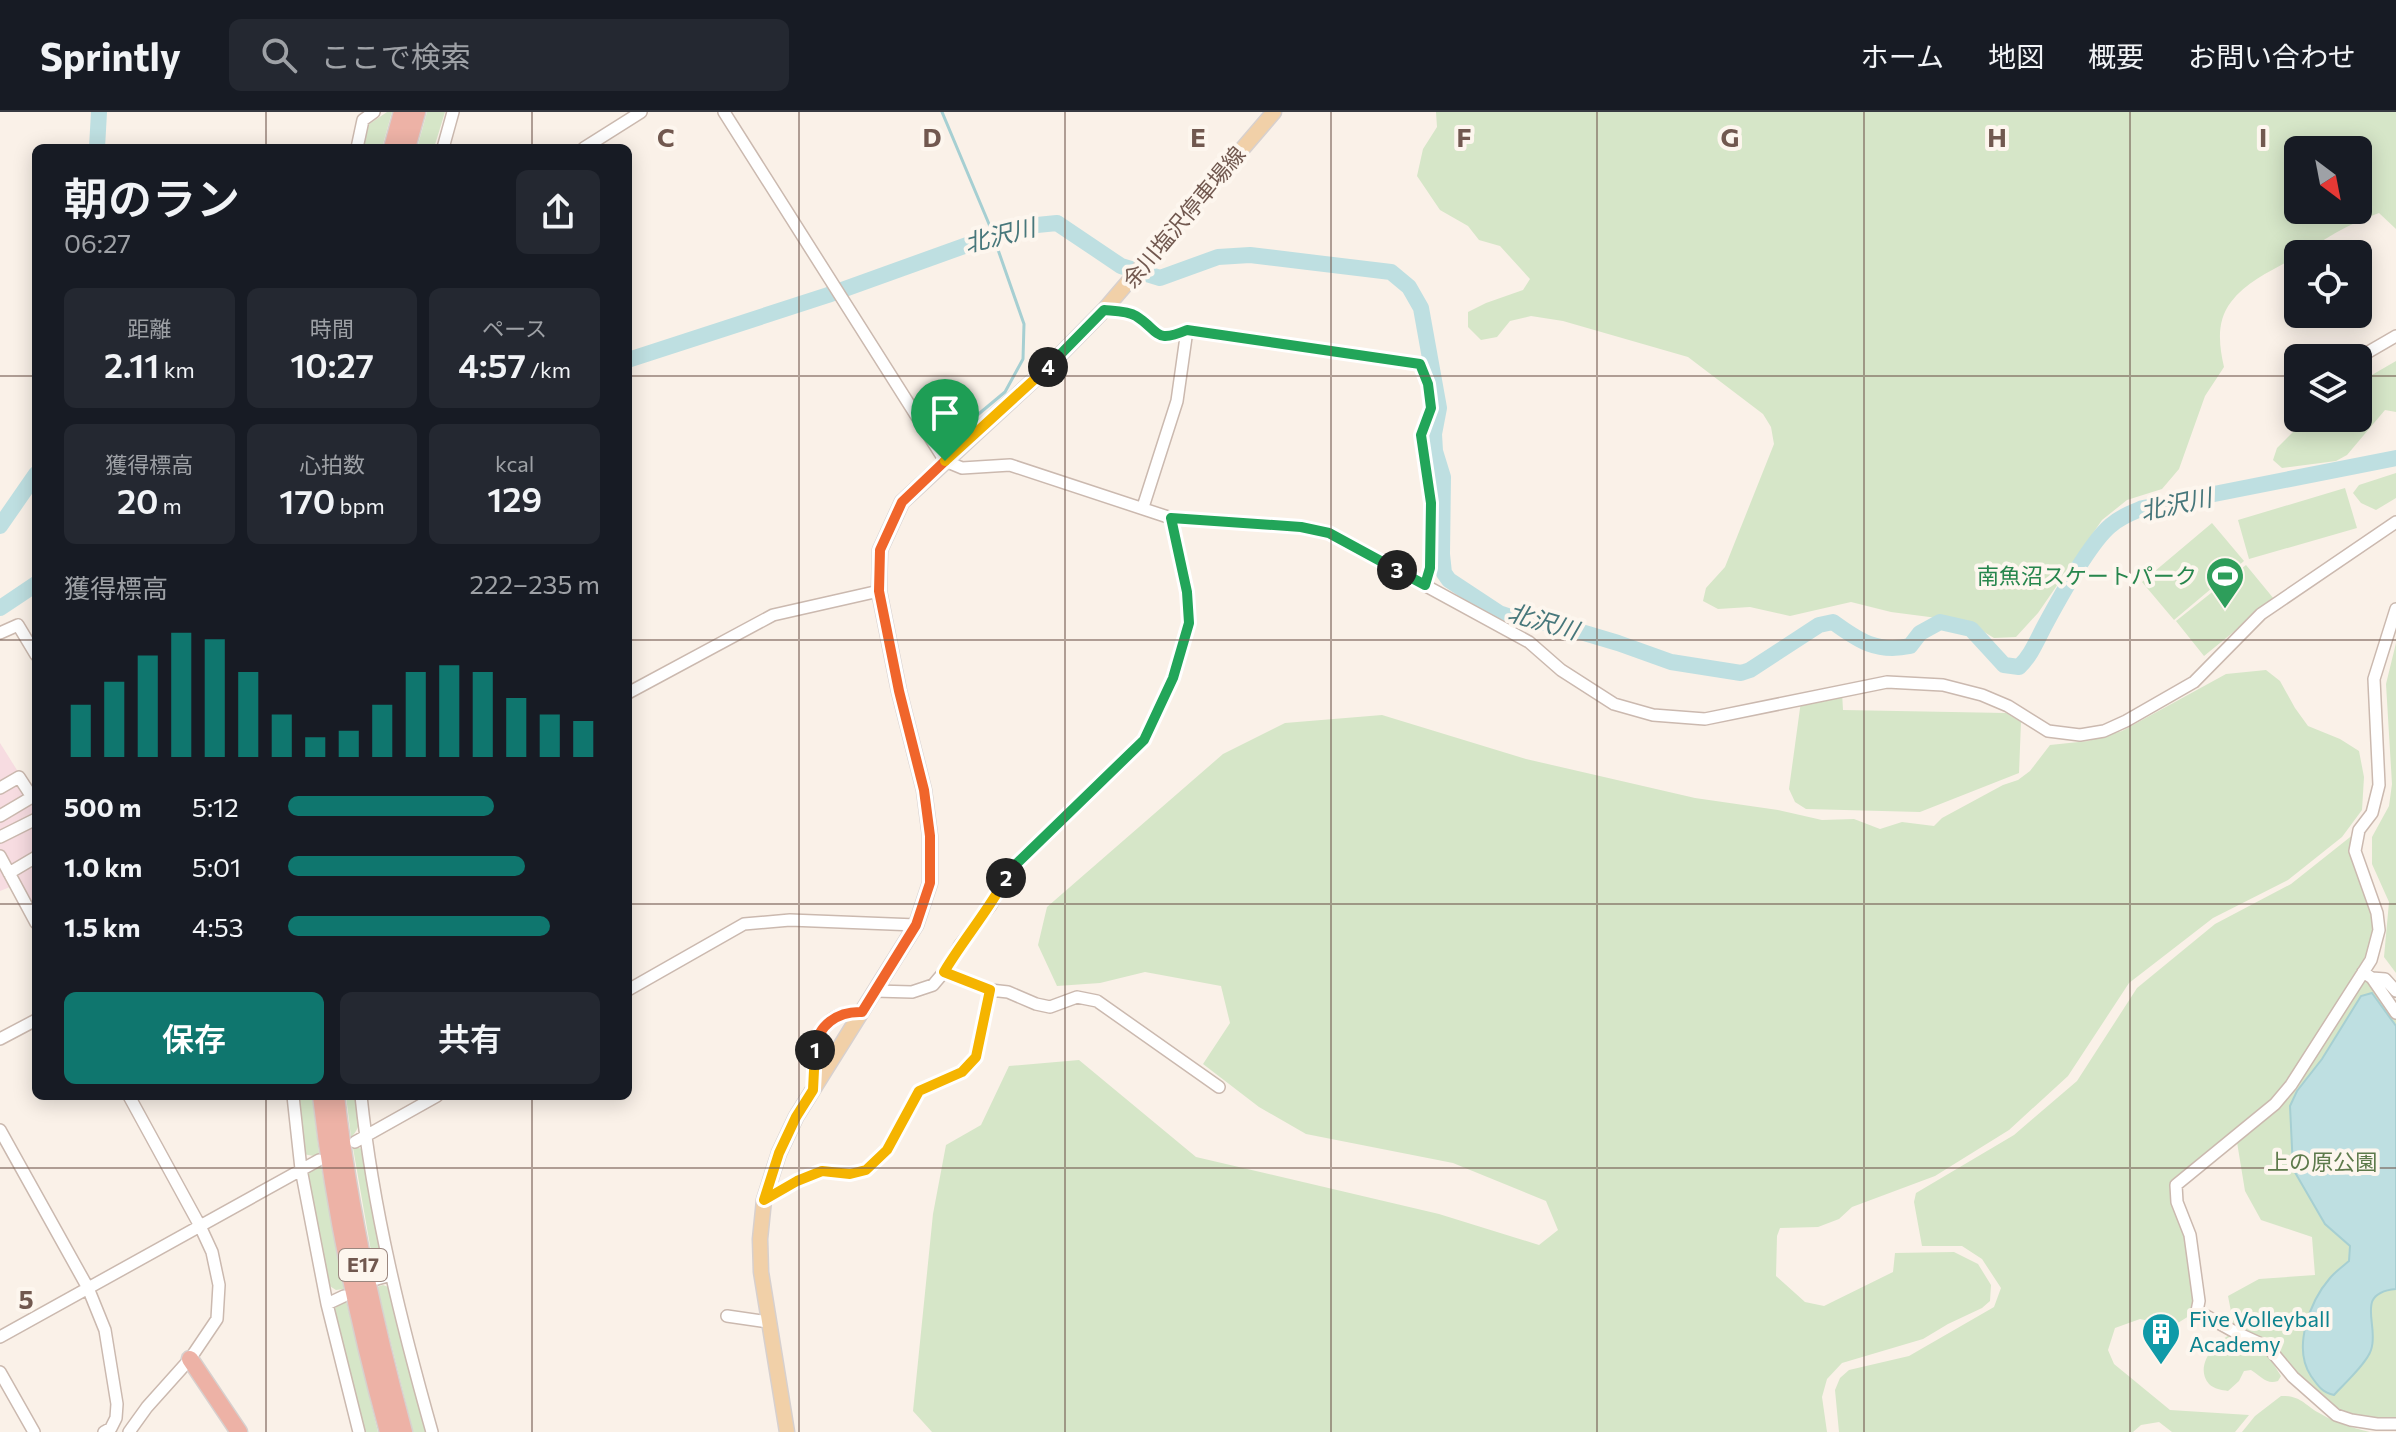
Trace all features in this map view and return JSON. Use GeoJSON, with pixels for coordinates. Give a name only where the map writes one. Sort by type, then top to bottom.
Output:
{"type":"FeatureCollection","features":[{"type":"Feature","properties":{"kind":"highway"},"geometry":{"type":"LineString","coordinates":[[393,144],[402,112]]}},
{"type":"Feature","properties":{"kind":"highway"},"geometry":{"type":"LineString","coordinates":[[408,144],[417,112]]}},
{"type":"Feature","properties":{"kind":"highway","name":"E17"},"geometry":{"type":"LineString","coordinates":[[322,1100],[351,1279],[388,1432]]}},
{"type":"Feature","properties":{"kind":"highway","name":"E17"},"geometry":{"type":"LineString","coordinates":[[337,1100],[362,1259],[404,1432]]}},
{"type":"Feature","properties":{"kind":"highway"},"geometry":{"type":"LineString","coordinates":[[190,1359],[239,1432]]}},
{"type":"Feature","properties":{"kind":"main road","name":"余川塩沢停車場線"},"geometry":{"type":"LineString","coordinates":[[787,1432],[760,1261],[764,1200],[779,1153],[796,1117],[916,925],[930,883],[930,836],[924,790],[899,691],[879,591],[880,550],[902,502],[1051,364],[1104,310],[1274,112]]}},
{"type":"Feature","properties":{"kind":"street"},"geometry":{"type":"LineString","coordinates":[[358,144],[363,120],[374,112]]}},
{"type":"Feature","properties":{"kind":"street"},"geometry":{"type":"LineString","coordinates":[[444,144],[453,112]]}},
{"type":"Feature","properties":{"kind":"street"},"geometry":{"type":"LineString","coordinates":[[590,144],[641,112]]}},
{"type":"Feature","properties":{"kind":"street"},"geometry":{"type":"LineString","coordinates":[[724,112],[945,461],[962,468],[1010,465],[1171,518],[1301,527],[1329,533],[1529,642],[1561,670],[1614,704],[1653,715],[1705,719],[1887,682],[1943,685],[1982,695],[2008,706],[2048,731],[2080,735],[2104,731],[2194,682],[2261,614],[2396,522]]}},
{"type":"Feature","properties":{"kind":"street"},"geometry":{"type":"LineString","coordinates":[[1104,310],[1134,314],[1155,333],[1170,337],[1187,330],[1420,364],[1428,384],[1431,408],[1421,435],[1431,503],[1430,568],[1425,585]]}},
{"type":"Feature","properties":{"kind":"street"},"geometry":{"type":"LineString","coordinates":[[1143,507],[1177,401],[1187,330]]}},
{"type":"Feature","properties":{"kind":"street"},"geometry":{"type":"LineString","coordinates":[[2372,350],[2396,336]]}},
{"type":"Feature","properties":{"kind":"street"},"geometry":{"type":"LineString","coordinates":[[875,991],[912,992],[933,985],[991,905],[1010,870],[1144,740],[1173,678],[1189,623],[1187,592],[1171,518]]}},
{"type":"Feature","properties":{"kind":"street"},"geometry":{"type":"LineString","coordinates":[[632,691],[773,615],[879,591]]}},
{"type":"Feature","properties":{"kind":"street"},"geometry":{"type":"LineString","coordinates":[[2396,609],[2374,679],[2379,785],[2372,813],[2359,830],[2355,851],[2377,913],[2379,930],[2368,975],[2275,1104],[2176,1185],[2177,1202],[2190,1235],[2199,1301],[2197,1311],[2268,1347],[2293,1377],[2336,1415],[2377,1424],[2396,1424]]}},
{"type":"Feature","properties":{"kind":"street"},"geometry":{"type":"LineString","coordinates":[[0,633],[18,625],[32,648]]}},
{"type":"Feature","properties":{"kind":"street"},"geometry":{"type":"LineString","coordinates":[[0,788],[19,777],[32,797],[0,816]]}},
{"type":"Feature","properties":{"kind":"street"},"geometry":{"type":"LineString","coordinates":[[0,837],[32,821]]}},
{"type":"Feature","properties":{"kind":"street"},"geometry":{"type":"LineString","coordinates":[[0,856],[32,916]]}},
{"type":"Feature","properties":{"kind":"street"},"geometry":{"type":"LineString","coordinates":[[0,888],[32,860]]}},
{"type":"Feature","properties":{"kind":"street"},"geometry":{"type":"LineString","coordinates":[[632,988],[744,924],[790,920],[916,925]]}},
{"type":"Feature","properties":{"kind":"street"},"geometry":{"type":"LineString","coordinates":[[944,972],[990,990],[1008,992],[1050,1007],[1077,997],[1097,1001],[1219,1087]]}},
{"type":"Feature","properties":{"kind":"street"},"geometry":{"type":"LineString","coordinates":[[2368,975],[2385,979],[2396,991]]}},
{"type":"Feature","properties":{"kind":"street"},"geometry":{"type":"LineString","coordinates":[[2368,975],[2396,1013]]}},
{"type":"Feature","properties":{"kind":"street"},"geometry":{"type":"LineString","coordinates":[[764,1200],[822,1171],[850,1174],[866,1170],[887,1150],[919,1091],[962,1072],[976,1057],[990,990]]}},
{"type":"Feature","properties":{"kind":"street"},"geometry":{"type":"LineString","coordinates":[[813,1090],[816,1039],[826,1023],[850,1011],[862,1012]]}},
{"type":"Feature","properties":{"kind":"street"},"geometry":{"type":"LineString","coordinates":[[0,1039],[32,1022]]}},
{"type":"Feature","properties":{"kind":"street"},"geometry":{"type":"LineString","coordinates":[[129,1432],[190,1359],[217,1319],[219,1285],[212,1252],[200,1226],[131,1100]]}},
{"type":"Feature","properties":{"kind":"street"},"geometry":{"type":"LineString","coordinates":[[293,1100],[301,1169],[327,1304],[359,1432]]}},
{"type":"Feature","properties":{"kind":"street"},"geometry":{"type":"LineString","coordinates":[[361,1100],[360,1139],[432,1432]]}},
{"type":"Feature","properties":{"kind":"street"},"geometry":{"type":"LineString","coordinates":[[360,1139],[430,1100]]}},
{"type":"Feature","properties":{"kind":"street"},"geometry":{"type":"LineString","coordinates":[[0,1130],[88,1288],[105,1330],[117,1404],[116,1418],[111,1428],[104,1432]]}},
{"type":"Feature","properties":{"kind":"street"},"geometry":{"type":"LineString","coordinates":[[0,1337],[319,1160]]}},
{"type":"Feature","properties":{"kind":"street"},"geometry":{"type":"LineString","coordinates":[[377,1279],[391,1275]]}},
{"type":"Feature","properties":{"kind":"street"},"geometry":{"type":"LineString","coordinates":[[327,1304],[344,1296]]}},
{"type":"Feature","properties":{"kind":"street"},"geometry":{"type":"LineString","coordinates":[[727,1316],[768,1322]]}},
{"type":"Feature","properties":{"kind":"street"},"geometry":{"type":"LineString","coordinates":[[0,1372],[34,1432]]}},
{"type":"Feature","properties":{"kind":"shaded area"},"geometry":{"type":"Polygon","coordinates":[[[0,743],[32,794],[32,924],[10,887],[0,891],[0,743]]]}},
{"type":"Feature","properties":{"kind":"green space"},"geometry":{"type":"Polygon","coordinates":[[[387,112],[392,112],[383,144],[361,144],[365,127],[387,112]]]}},
{"type":"Feature","properties":{"kind":"green space"},"geometry":{"type":"Polygon","coordinates":[[[427,112],[445,112],[435,144],[418,144],[427,112]]]}},
{"type":"Feature","properties":{"kind":"green space"},"geometry":{"type":"Polygon","coordinates":[[[1436,112],[2396,112],[2396,229],[2379,213],[2372,215],[2372,136],[2284,136],[2284,224],[2353,224],[2324,240],[2284,240],[2284,263],[2251,283],[2226,309],[2220,342],[2224,367],[2205,396],[2179,469],[2162,489],[2127,500],[2102,520],[2038,613],[2016,637],[1994,638],[1968,622],[1891,612],[1851,602],[1790,616],[1750,607],[1718,609],[1703,601],[1706,588],[1725,567],[1774,444],[1771,427],[1763,414],[1688,357],[1563,321],[1531,316],[1510,321],[1497,337],[1481,340],[1468,327],[1468,312],[1523,290],[1530,279],[1500,246],[1479,240],[1468,226],[1440,210],[1417,176],[1423,149],[1437,127],[1436,112]]]}},
{"type":"Feature","properties":{"kind":"green space"},"geometry":{"type":"Polygon","coordinates":[[[2396,361],[2396,412],[2385,410],[2372,425],[2372,375],[2396,361]]]}},
{"type":"Feature","properties":{"kind":"green space"},"geometry":{"type":"Polygon","coordinates":[[[2293,432],[2366,432],[2347,455],[2336,461],[2282,468],[2273,460],[2277,448],[2293,432]]]}},
{"type":"Feature","properties":{"kind":"green space"},"geometry":{"type":"Polygon","coordinates":[[[2396,473],[2396,498],[2376,510],[2361,503],[2353,493],[2359,485],[2396,473]]]}},
{"type":"Feature","properties":{"kind":"green space"},"geometry":{"type":"Polygon","coordinates":[[[2345,488],[2357,528],[2249,559],[2238,520],[2345,488]]]}},
{"type":"Feature","properties":{"kind":"green space"},"geometry":{"type":"Polygon","coordinates":[[[2212,523],[2244,561],[2174,620],[2142,582],[2212,523]]]}},
{"type":"Feature","properties":{"kind":"green space","name":"南魚沼スケートパーク"},"geometry":{"type":"Polygon","coordinates":[[[2246,565],[2274,599],[2204,656],[2176,621],[2246,565]]]}},
{"type":"Feature","properties":{"kind":"green space"},"geometry":{"type":"Polygon","coordinates":[[[2396,643],[2396,973],[2384,957],[2389,902],[2372,864],[2372,837],[2389,806],[2392,784],[2386,684],[2396,643]]]}},
{"type":"Feature","properties":{"kind":"green space"},"geometry":{"type":"Polygon","coordinates":[[[2266,670],[2280,681],[2308,726],[2340,739],[2359,751],[2364,777],[2362,810],[2342,837],[2288,880],[2213,918],[2129,983],[2068,1076],[2009,1130],[1935,1176],[1852,1207],[1839,1219],[1818,1227],[1780,1228],[1776,1276],[1805,1302],[1824,1306],[1893,1272],[1895,1253],[1954,1252],[1978,1264],[1991,1285],[1990,1301],[1982,1308],[1923,1339],[1842,1363],[1827,1379],[1822,1397],[1827,1432],[932,1432],[913,1411],[933,1214],[946,1145],[981,1125],[1009,1066],[1079,1060],[1196,1157],[1439,1214],[1539,1245],[1558,1230],[1546,1201],[1453,1163],[1306,1134],[1259,1107],[1203,1064],[1230,1023],[1221,986],[1145,972],[1100,983],[1057,986],[1038,945],[1047,907],[1223,754],[1285,723],[1382,715],[1526,759],[1695,798],[1822,820],[1854,819],[1880,829],[1902,822],[1934,826],[1942,818],[2018,780],[2030,771],[2050,745],[2088,741],[2122,731],[2226,674],[2266,670]]]}},
{"type":"Feature","properties":{"kind":"green space"},"geometry":{"type":"Polygon","coordinates":[[[1842,692],[1843,710],[2006,713],[2021,722],[2019,773],[1920,812],[1806,809],[1795,802],[1789,789],[1801,701],[1842,692]]]}},
{"type":"Feature","properties":{"kind":"green space","name":"上の原公園"},"geometry":{"type":"Polygon","coordinates":[[[2359,830],[2355,851],[2379,930],[2363,972],[2396,1013],[2396,1424],[2336,1415],[2268,1347],[2235,1332],[2228,1296],[2259,1279],[2315,1275],[2312,1237],[2261,1220],[2245,1191],[2236,1136],[2176,1185],[2190,1235],[2197,1311],[2173,1326],[2140,1319],[2115,1328],[2108,1350],[2114,1364],[2170,1410],[2249,1415],[2235,1432],[2172,1432],[2159,1422],[2141,1425],[2133,1432],[1839,1432],[1835,1390],[1840,1378],[1849,1370],[1909,1356],[1994,1307],[2001,1288],[1982,1259],[1962,1246],[1922,1246],[1914,1202],[1916,1193],[2014,1135],[2077,1081],[2137,988],[2215,924],[2291,884],[2359,830]]]}},
{"type":"Feature","properties":{"kind":"green space"},"geometry":{"type":"Polygon","coordinates":[[[296,1100],[312,1100],[319,1153],[314,1156],[303,1154],[296,1100]]]}},
{"type":"Feature","properties":{"kind":"green space"},"geometry":{"type":"Polygon","coordinates":[[[346,1100],[358,1100],[359,1124],[351,1137],[346,1100]]]}},
{"type":"Feature","properties":{"kind":"green space"},"geometry":{"type":"Polygon","coordinates":[[[353,1148],[363,1149],[384,1262],[375,1274],[353,1148]]]}},
{"type":"Feature","properties":{"kind":"green space"},"geometry":{"type":"Polygon","coordinates":[[[321,1166],[344,1289],[336,1290],[328,1285],[306,1174],[321,1166]]]}},
{"type":"Feature","properties":{"kind":"green space"},"geometry":{"type":"Polygon","coordinates":[[[383,1285],[391,1288],[428,1432],[413,1432],[377,1287],[383,1285]]]}},
{"type":"Feature","properties":{"kind":"green space"},"geometry":{"type":"Polygon","coordinates":[[[346,1300],[378,1432],[362,1432],[334,1310],[346,1300]]]}},
{"type":"Feature","properties":{"kind":"green space"},"geometry":{"type":"Polygon","coordinates":[[[2230,1335],[2267,1354],[2281,1376],[2278,1381],[2267,1381],[2251,1370],[2244,1371],[2228,1391],[2209,1384],[2204,1370],[2208,1356],[2218,1343],[2230,1335]]]}},
{"type":"Feature","properties":{"kind":"green space"},"geometry":{"type":"Polygon","coordinates":[[[2281,1396],[2298,1399],[2333,1420],[2370,1432],[2242,1432],[2255,1416],[2281,1396]]]}},
{"type":"Feature","properties":{"kind":"water"},"geometry":{"type":"Polygon","coordinates":[[[2372,993],[2396,1026],[2396,1289],[2375,1297],[2371,1312],[2373,1340],[2369,1355],[2334,1395],[2327,1393],[2311,1376],[2303,1352],[2303,1339],[2316,1299],[2330,1278],[2349,1261],[2350,1246],[2325,1224],[2293,1169],[2290,1106],[2361,996],[2372,993]]]}},
{"type":"Feature","properties":{"kind":"waterway"},"geometry":{"type":"LineString","coordinates":[[97,144],[99,112]]}},
{"type":"Feature","properties":{"kind":"waterway"},"geometry":{"type":"LineString","coordinates":[[942,112],[989,224],[1024,324],[1023,359],[1005,392],[957,432]]}},
{"type":"Feature","properties":{"kind":"waterway","name":"北沢川"},"geometry":{"type":"LineString","coordinates":[[632,359],[828,295],[1017,227],[1057,223],[1121,266],[1160,278],[1218,257],[1250,255],[1391,272],[1409,287],[1421,308],[1439,408],[1434,434],[1435,451],[1443,477],[1442,554],[1444,573],[1449,580],[1508,616],[1561,626],[1671,662],[1741,673],[1819,625],[1833,622],[1860,640],[1888,648],[1910,646],[1920,633],[1940,622],[1971,629],[2004,665],[2019,667],[2084,558],[2102,534],[2122,518],[2143,508],[2396,458]]}},
{"type":"Feature","properties":{"kind":"waterway"},"geometry":{"type":"LineString","coordinates":[[0,526],[32,480]]}},
{"type":"Feature","properties":{"kind":"waterway","name":"北沢川"},"geometry":{"type":"LineString","coordinates":[[0,608],[32,587]]}},
{"type":"Feature","properties":{"kind":"place","name":"南魚沼スケートパーク"},"geometry":{"type":"Point","coordinates":[2225,610]}},
{"type":"Feature","properties":{"kind":"place","name":"Five Volleyball Academy"},"geometry":{"type":"Point","coordinates":[2161,1366]}},
{"type":"Feature","properties":{"kind":"route"},"geometry":{"type":"LineString","coordinates":[[1104,310],[1134,314],[1155,333],[1170,337],[1187,330],[1420,364],[1428,384],[1431,408],[1421,435],[1431,503],[1430,568],[1425,585],[1329,533],[1301,527],[1171,518],[1187,592],[1189,623],[1173,678],[1144,740],[1010,870],[991,905],[960,945],[944,972],[990,990],[976,1057],[962,1072],[919,1091],[887,1150],[866,1170],[850,1174],[822,1171],[764,1200],[779,1153],[813,1090],[816,1039],[826,1023],[850,1011],[862,1012],[916,925],[930,883],[930,836],[924,790],[899,691],[879,591],[880,550],[902,502],[945,461],[1051,364],[1104,310]]}}]}
